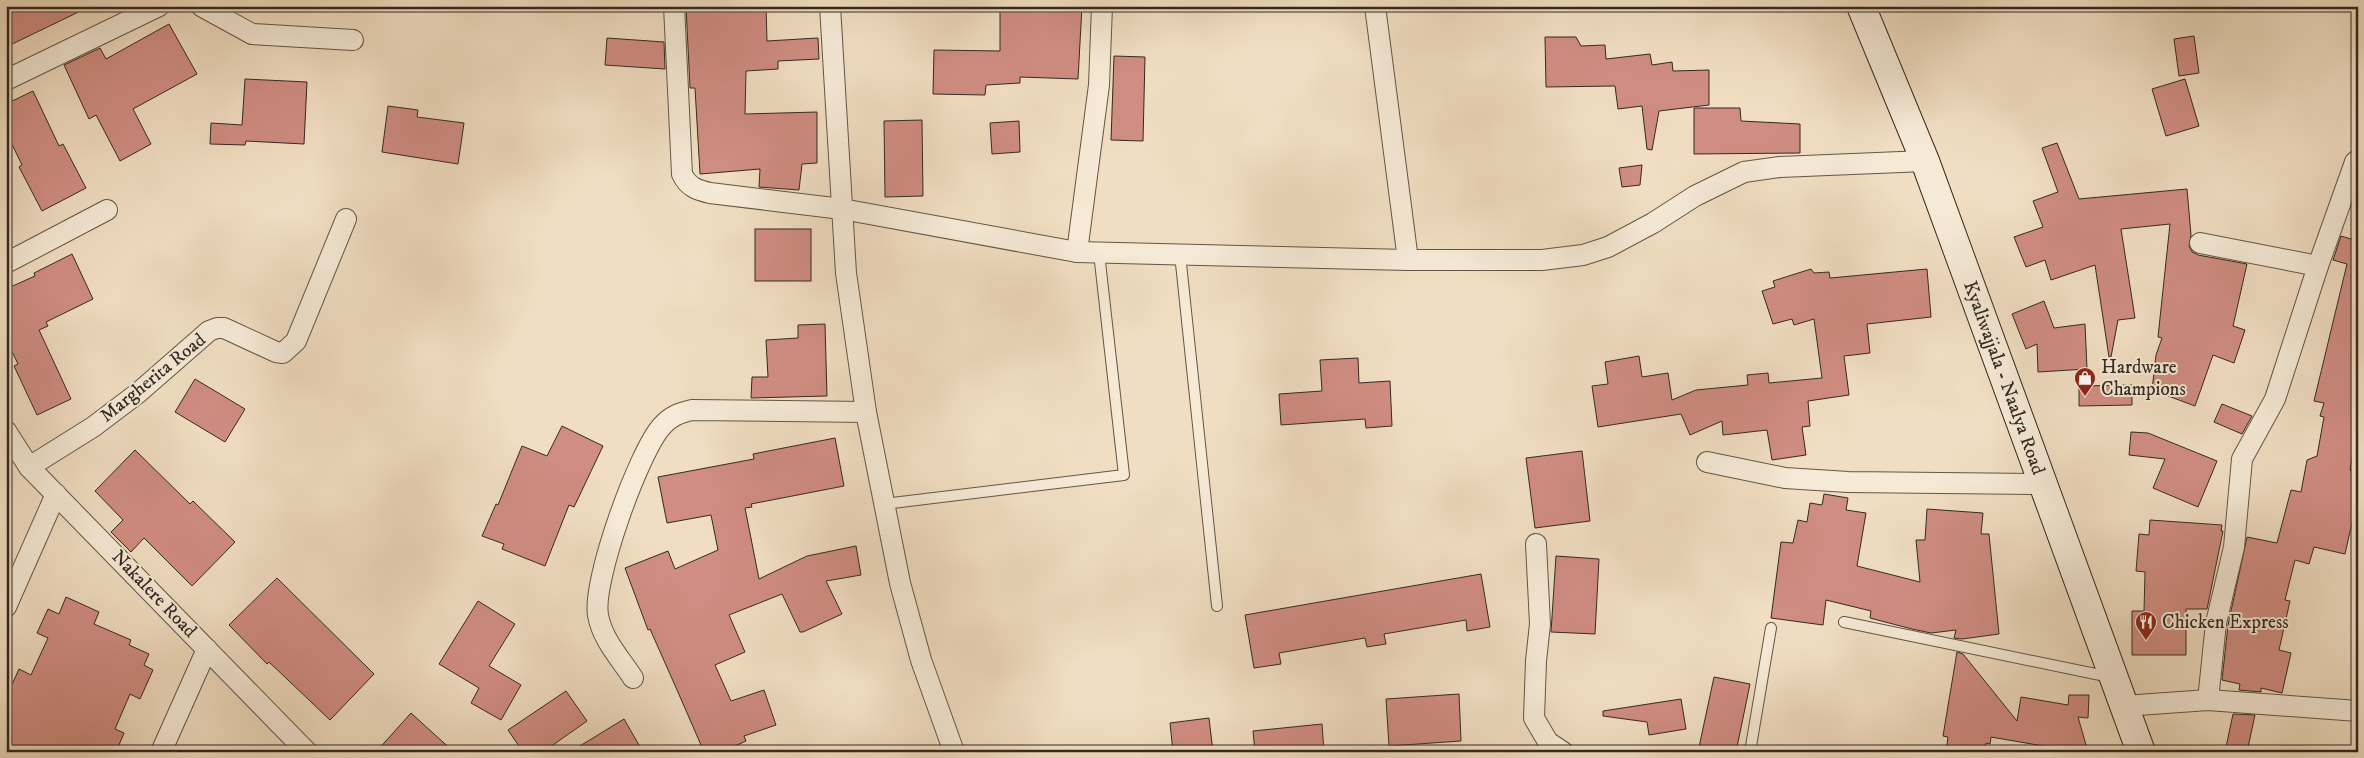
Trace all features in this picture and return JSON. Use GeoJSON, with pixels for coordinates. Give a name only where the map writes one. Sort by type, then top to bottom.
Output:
{"type":"FeatureCollection","features":[{"type":"Feature","properties":{"kind":"main road","name":"Kyaliwajjala - Naalya Road"},"geometry":{"type":"LineString","coordinates":[[1861,6],[1925,161],[2140,752]]}},
{"type":"Feature","properties":{"kind":"street"},"geometry":{"type":"LineString","coordinates":[[6,80],[159,6]]}},
{"type":"Feature","properties":{"kind":"street"},"geometry":{"type":"LineString","coordinates":[[201,6],[252,34],[353,40]]}},
{"type":"Feature","properties":{"kind":"street"},"geometry":{"type":"LineString","coordinates":[[674,6],[682,174],[686,183],[697,190],[842,209],[1077,252],[1408,260],[1542,260],[1583,255],[1608,247],[1653,223],[1694,196],[1744,172],[1780,167],[1925,161]]}},
{"type":"Feature","properties":{"kind":"street"},"geometry":{"type":"LineString","coordinates":[[830,6],[846,273],[866,412],[900,583],[921,660],[954,752]]}},
{"type":"Feature","properties":{"kind":"street"},"geometry":{"type":"LineString","coordinates":[[1077,252],[1099,85],[1102,6]]}},
{"type":"Feature","properties":{"kind":"street"},"geometry":{"type":"LineString","coordinates":[[1375,6],[1408,260]]}},
{"type":"Feature","properties":{"kind":"street"},"geometry":{"type":"LineString","coordinates":[[2208,700],[2216,623],[2234,547],[2242,459],[2275,399],[2318,266],[2355,162],[2358,160]]}},
{"type":"Feature","properties":{"kind":"street"},"geometry":{"type":"LineString","coordinates":[[6,264],[107,210]]}},
{"type":"Feature","properties":{"kind":"street","name":"Margherita Road"},"geometry":{"type":"LineString","coordinates":[[29,467],[93,427],[138,393],[209,331],[216,328],[224,328],[276,352],[283,353],[289,349],[296,342],[346,219]]}},
{"type":"Feature","properties":{"kind":"street"},"geometry":{"type":"LineString","coordinates":[[2200,243],[2318,266]]}},
{"type":"Feature","properties":{"kind":"street"},"geometry":{"type":"LineString","coordinates":[[633,678],[603,633],[596,599],[607,552],[647,449],[662,426],[676,413],[692,410],[866,412]]}},
{"type":"Feature","properties":{"kind":"street","name":"Nakalere Road"},"geometry":{"type":"LineString","coordinates":[[6,432],[29,467],[308,752]]}},
{"type":"Feature","properties":{"kind":"street"},"geometry":{"type":"LineString","coordinates":[[1707,462],[1785,478],[1848,482],[2043,484]]}},
{"type":"Feature","properties":{"kind":"street"},"geometry":{"type":"LineString","coordinates":[[6,607],[56,494]]}},
{"type":"Feature","properties":{"kind":"street"},"geometry":{"type":"LineString","coordinates":[[1536,544],[1540,624],[1536,661],[1534,718],[1548,742],[1563,752]]}},
{"type":"Feature","properties":{"kind":"street"},"geometry":{"type":"LineString","coordinates":[[161,752],[207,649]]}},
{"type":"Feature","properties":{"kind":"street"},"geometry":{"type":"LineString","coordinates":[[2124,706],[2208,700],[2358,711]]}},
{"type":"Feature","properties":{"kind":"lane"},"geometry":{"type":"LineString","coordinates":[[884,504],[1124,475],[1099,252]]}},
{"type":"Feature","properties":{"kind":"lane"},"geometry":{"type":"LineString","coordinates":[[1180,254],[1217,606]]}},
{"type":"Feature","properties":{"kind":"lane"},"geometry":{"type":"LineString","coordinates":[[1844,622],[2114,678]]}},
{"type":"Feature","properties":{"kind":"lane"},"geometry":{"type":"LineString","coordinates":[[1750,752],[1771,628]]}},
{"type":"Feature","properties":{"kind":"building"},"geometry":{"type":"Polygon","coordinates":[[[6,6],[91,6],[6,47],[6,6]]]}},
{"type":"Feature","properties":{"kind":"building"},"geometry":{"type":"Polygon","coordinates":[[[686,6],[766,6],[767,41],[818,38],[819,59],[778,61],[778,69],[746,71],[745,114],[817,112],[817,163],[802,164],[799,190],[759,187],[760,169],[700,174],[695,88],[690,88],[686,6]]]}},
{"type":"Feature","properties":{"kind":"building"},"geometry":{"type":"Polygon","coordinates":[[[1000,6],[1082,6],[1078,79],[1020,77],[1020,83],[986,85],[985,95],[933,94],[934,50],[1000,51],[1000,6]]]}},
{"type":"Feature","properties":{"kind":"building"},"geometry":{"type":"Polygon","coordinates":[[[169,24],[197,74],[133,109],[151,144],[120,161],[96,115],[89,119],[64,65],[100,48],[106,59],[169,24]]]}},
{"type":"Feature","properties":{"kind":"building"},"geometry":{"type":"Polygon","coordinates":[[[2194,36],[2199,73],[2179,76],[2174,39],[2194,36]]]}},
{"type":"Feature","properties":{"kind":"building"},"geometry":{"type":"Polygon","coordinates":[[[1545,37],[1576,37],[1581,46],[1605,45],[1606,59],[1650,54],[1652,65],[1672,62],[1673,71],[1709,70],[1709,105],[1659,111],[1652,150],[1647,149],[1642,106],[1618,109],[1615,86],[1546,87],[1545,37]]]}},
{"type":"Feature","properties":{"kind":"building"},"geometry":{"type":"Polygon","coordinates":[[[607,38],[664,42],[665,69],[605,65],[607,38]]]}},
{"type":"Feature","properties":{"kind":"building"},"geometry":{"type":"Polygon","coordinates":[[[1114,56],[1145,57],[1143,141],[1111,140],[1114,56]]]}},
{"type":"Feature","properties":{"kind":"building"},"geometry":{"type":"Polygon","coordinates":[[[245,79],[307,82],[304,144],[246,141],[245,145],[210,144],[211,123],[242,125],[245,79]]]}},
{"type":"Feature","properties":{"kind":"building"},"geometry":{"type":"Polygon","coordinates":[[[2185,79],[2199,126],[2166,136],[2152,89],[2185,79]]]}},
{"type":"Feature","properties":{"kind":"building"},"geometry":{"type":"Polygon","coordinates":[[[33,91],[59,146],[63,144],[86,188],[42,211],[19,167],[22,165],[6,132],[6,104],[33,91]]]}},
{"type":"Feature","properties":{"kind":"building"},"geometry":{"type":"Polygon","coordinates":[[[388,106],[418,110],[417,117],[464,123],[458,164],[382,152],[388,106]]]}},
{"type":"Feature","properties":{"kind":"building"},"geometry":{"type":"Polygon","coordinates":[[[1694,108],[1740,108],[1741,121],[1800,124],[1800,153],[1694,154],[1694,108]]]}},
{"type":"Feature","properties":{"kind":"building"},"geometry":{"type":"Polygon","coordinates":[[[922,120],[923,196],[885,197],[884,121],[922,120]]]}},
{"type":"Feature","properties":{"kind":"building"},"geometry":{"type":"Polygon","coordinates":[[[1019,121],[1020,152],[992,154],[990,123],[1019,121]]]}},
{"type":"Feature","properties":{"kind":"building"},"geometry":{"type":"Polygon","coordinates":[[[2057,143],[2079,199],[2187,189],[2191,235],[2189,246],[2192,252],[2198,255],[2247,264],[2233,326],[2245,330],[2234,363],[2213,355],[2195,406],[2152,390],[2156,355],[2162,338],[2158,337],[2170,224],[2121,229],[2135,318],[2118,320],[2111,357],[2109,357],[2095,265],[2051,280],[2045,260],[2026,267],[2014,237],[2043,227],[2033,201],[2058,192],[2042,148],[2057,143]]]}},
{"type":"Feature","properties":{"kind":"building"},"geometry":{"type":"Polygon","coordinates":[[[1642,165],[1640,185],[1622,187],[1619,168],[1642,165]]]}},
{"type":"Feature","properties":{"kind":"building"},"geometry":{"type":"Polygon","coordinates":[[[755,229],[811,229],[811,281],[755,281],[755,229]]]}},
{"type":"Feature","properties":{"kind":"building"},"geometry":{"type":"Polygon","coordinates":[[[2341,236],[2358,241],[2358,424],[2350,470],[2358,471],[2358,496],[2345,554],[2314,547],[2309,564],[2295,560],[2285,600],[2290,601],[2279,650],[2291,653],[2282,693],[2261,688],[2261,692],[2239,690],[2240,684],[2222,680],[2228,625],[2247,537],[2277,543],[2291,490],[2301,492],[2307,460],[2317,456],[2324,417],[2320,416],[2324,403],[2314,401],[2347,264],[2333,260],[2341,236]]]}},
{"type":"Feature","properties":{"kind":"building"},"geometry":{"type":"Polygon","coordinates":[[[72,254],[93,299],[46,322],[48,326],[39,330],[71,399],[37,415],[14,366],[18,364],[6,339],[6,289],[35,276],[34,273],[72,254]]]}},
{"type":"Feature","properties":{"kind":"building"},"geometry":{"type":"Polygon","coordinates":[[[1811,269],[1814,273],[1829,272],[1830,278],[1927,269],[1931,317],[1867,324],[1870,353],[1844,356],[1849,395],[1808,401],[1810,426],[1802,427],[1806,455],[1772,460],[1767,430],[1723,435],[1722,421],[1690,435],[1681,414],[1598,427],[1592,386],[1608,384],[1605,362],[1639,356],[1642,377],[1668,373],[1672,400],[1696,390],[1748,385],[1747,375],[1768,373],[1769,383],[1822,378],[1814,319],[1794,325],[1792,319],[1773,324],[1762,291],[1775,287],[1773,281],[1811,269]]]}},
{"type":"Feature","properties":{"kind":"building"},"geometry":{"type":"Polygon","coordinates":[[[2044,301],[2054,328],[2085,324],[2087,369],[2038,372],[2037,344],[2026,349],[2012,314],[2044,301]]]}},
{"type":"Feature","properties":{"kind":"building"},"geometry":{"type":"Polygon","coordinates":[[[825,324],[827,396],[751,398],[752,377],[768,377],[766,340],[798,338],[798,325],[825,324]]]}},
{"type":"Feature","properties":{"kind":"building"},"geometry":{"type":"Polygon","coordinates":[[[1358,358],[1359,383],[1390,381],[1392,426],[1366,428],[1365,419],[1281,425],[1279,394],[1322,391],[1320,360],[1358,358]]]}},
{"type":"Feature","properties":{"kind":"building"},"geometry":{"type":"Polygon","coordinates":[[[195,379],[245,409],[225,442],[175,412],[195,379]]]}},
{"type":"Feature","properties":{"kind":"building"},"geometry":{"type":"Polygon","coordinates":[[[2132,385],[2132,405],[2079,406],[2079,386],[2132,385]]]}},
{"type":"Feature","properties":{"kind":"building"},"geometry":{"type":"Polygon","coordinates":[[[2222,404],[2252,416],[2242,434],[2214,422],[2222,404]]]}},
{"type":"Feature","properties":{"kind":"building"},"geometry":{"type":"Polygon","coordinates":[[[562,426],[603,446],[574,507],[569,505],[545,566],[502,549],[504,544],[482,536],[496,504],[498,505],[522,446],[547,456],[562,426]]]}},
{"type":"Feature","properties":{"kind":"building"},"geometry":{"type":"Polygon","coordinates":[[[2131,432],[2148,433],[2217,461],[2198,507],[2153,488],[2165,459],[2129,455],[2131,432]]]}},
{"type":"Feature","properties":{"kind":"building"},"geometry":{"type":"Polygon","coordinates":[[[835,438],[844,486],[751,504],[752,507],[745,508],[759,579],[807,556],[856,546],[861,575],[826,581],[842,614],[803,632],[800,632],[782,594],[729,615],[745,652],[715,665],[731,701],[764,690],[776,725],[744,736],[746,741],[722,752],[704,752],[650,629],[648,630],[625,568],[668,551],[675,569],[718,550],[711,515],[667,523],[658,477],[754,459],[753,454],[835,438]]]}},
{"type":"Feature","properties":{"kind":"building"},"geometry":{"type":"Polygon","coordinates":[[[135,450],[190,504],[193,501],[235,542],[192,586],[144,538],[131,552],[111,532],[123,520],[95,491],[135,450]]]}},
{"type":"Feature","properties":{"kind":"building"},"geometry":{"type":"Polygon","coordinates":[[[1582,451],[1590,521],[1535,528],[1526,458],[1582,451]]]}},
{"type":"Feature","properties":{"kind":"building"},"geometry":{"type":"Polygon","coordinates":[[[1824,494],[1848,498],[1846,510],[1866,513],[1857,566],[1920,582],[1916,540],[1925,540],[1927,509],[1983,513],[1981,534],[1989,534],[1999,634],[1962,639],[1954,638],[1956,630],[1931,633],[1912,629],[1870,618],[1871,611],[1826,600],[1823,625],[1771,618],[1781,542],[1793,543],[1798,520],[1807,522],[1810,503],[1822,505],[1824,494]]]}},
{"type":"Feature","properties":{"kind":"building"},"geometry":{"type":"Polygon","coordinates":[[[2150,520],[2222,525],[2221,531],[2223,531],[2207,609],[2186,609],[2186,655],[2132,655],[2132,611],[2144,611],[2145,572],[2136,571],[2139,534],[2149,535],[2150,520]]]}},
{"type":"Feature","properties":{"kind":"building"},"geometry":{"type":"Polygon","coordinates":[[[1556,556],[1599,559],[1595,634],[1551,632],[1556,556]]]}},
{"type":"Feature","properties":{"kind":"building"},"geometry":{"type":"Polygon","coordinates":[[[1481,574],[1490,627],[1467,631],[1466,620],[1384,634],[1386,644],[1367,647],[1365,638],[1279,653],[1281,664],[1254,668],[1245,615],[1481,574]]]}},
{"type":"Feature","properties":{"kind":"building"},"geometry":{"type":"Polygon","coordinates":[[[277,578],[374,674],[330,720],[269,662],[267,664],[229,625],[277,578]]]}},
{"type":"Feature","properties":{"kind":"building"},"geometry":{"type":"Polygon","coordinates":[[[66,597],[99,612],[94,624],[131,640],[129,645],[149,654],[144,665],[153,670],[140,699],[130,694],[115,729],[124,733],[116,752],[6,752],[6,698],[19,669],[31,675],[48,638],[37,633],[48,609],[59,614],[66,597]]]}},
{"type":"Feature","properties":{"kind":"building"},"geometry":{"type":"Polygon","coordinates":[[[478,601],[515,624],[489,666],[521,685],[501,720],[471,703],[479,688],[439,664],[478,601]]]}},
{"type":"Feature","properties":{"kind":"building"},"geometry":{"type":"Polygon","coordinates":[[[1957,652],[1963,654],[2017,721],[2021,697],[2068,705],[2069,695],[2089,695],[2088,718],[2078,717],[2088,752],[2048,752],[2049,747],[1991,737],[1990,744],[1986,743],[1984,752],[1946,752],[1948,737],[1943,736],[1957,652]]]}},
{"type":"Feature","properties":{"kind":"building"},"geometry":{"type":"Polygon","coordinates":[[[1714,677],[1750,684],[1736,752],[1698,752],[1714,677]]]}},
{"type":"Feature","properties":{"kind":"building"},"geometry":{"type":"Polygon","coordinates":[[[566,691],[587,721],[543,752],[523,752],[508,730],[566,691]]]}},
{"type":"Feature","properties":{"kind":"building"},"geometry":{"type":"Polygon","coordinates":[[[1459,694],[1461,741],[1389,746],[1386,699],[1459,694]]]}},
{"type":"Feature","properties":{"kind":"building"},"geometry":{"type":"Polygon","coordinates":[[[1681,699],[1686,729],[1649,735],[1647,722],[1603,716],[1603,711],[1681,699]]]}},
{"type":"Feature","properties":{"kind":"building"},"geometry":{"type":"Polygon","coordinates":[[[411,713],[434,734],[454,752],[376,752],[411,713]]]}},
{"type":"Feature","properties":{"kind":"building"},"geometry":{"type":"Polygon","coordinates":[[[2233,714],[2255,715],[2247,752],[2225,752],[2233,714]]]}},
{"type":"Feature","properties":{"kind":"building"},"geometry":{"type":"Polygon","coordinates":[[[1209,718],[1213,752],[1173,752],[1170,723],[1209,718]]]}},
{"type":"Feature","properties":{"kind":"building"},"geometry":{"type":"Polygon","coordinates":[[[624,719],[643,752],[570,752],[624,719]]]}},
{"type":"Feature","properties":{"kind":"building"},"geometry":{"type":"Polygon","coordinates":[[[1322,724],[1324,752],[1255,752],[1253,731],[1322,724]]]}},
{"type":"Feature","properties":{"kind":"place","name":"Hardware Champions"},"geometry":{"type":"Point","coordinates":[2085,397]}},
{"type":"Feature","properties":{"kind":"place","name":"Chicken Express"},"geometry":{"type":"Point","coordinates":[2146,641]}}]}
